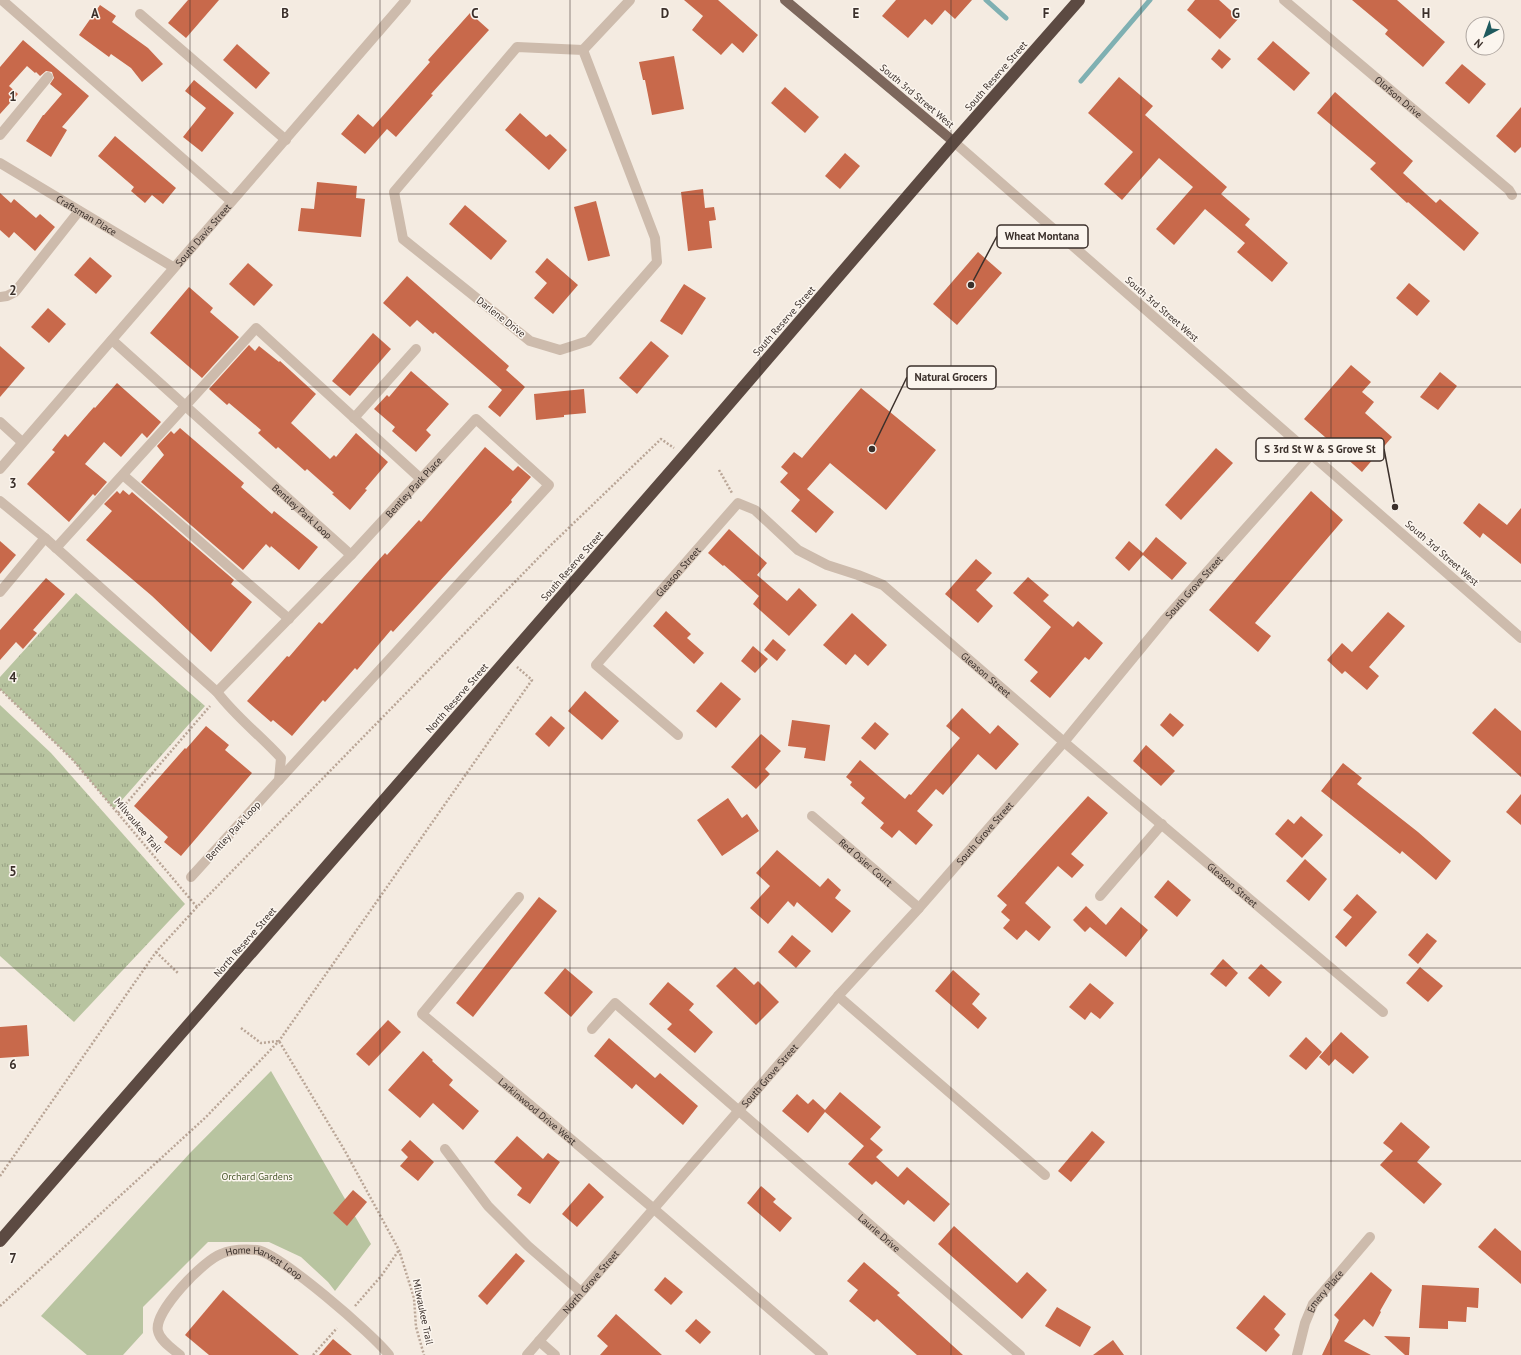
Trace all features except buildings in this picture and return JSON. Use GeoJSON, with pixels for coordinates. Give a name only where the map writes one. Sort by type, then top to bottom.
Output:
{"type":"FeatureCollection","features":[{"type":"Feature","properties":{"kind":"highway","name":"South Reserve Street"},"geometry":{"type":"LineString","coordinates":[[507,659],[954,142],[1079,0]]}},
{"type":"Feature","properties":{"kind":"highway","name":"North Reserve Street"},"geometry":{"type":"LineString","coordinates":[[0,1241],[507,659]]}},
{"type":"Feature","properties":{"kind":"main road","name":"South 3rd Street West"},"geometry":{"type":"LineString","coordinates":[[785,0],[954,142]]}},
{"type":"Feature","properties":{"kind":"street"},"geometry":{"type":"LineString","coordinates":[[2,0],[231,201]]}},
{"type":"Feature","properties":{"kind":"street","name":"South Davis Street"},"geometry":{"type":"LineString","coordinates":[[0,469],[173,267],[286,140],[406,0]]}},
{"type":"Feature","properties":{"kind":"street"},"geometry":{"type":"LineString","coordinates":[[583,50],[630,0]]}},
{"type":"Feature","properties":{"kind":"street","name":"Olofson Drive"},"geometry":{"type":"LineString","coordinates":[[1284,0],[1503,185],[1512,195]]}},
{"type":"Feature","properties":{"kind":"street"},"geometry":{"type":"LineString","coordinates":[[140,14],[286,140]]}},
{"type":"Feature","properties":{"kind":"street","name":"Darlene Drive"},"geometry":{"type":"LineString","coordinates":[[517,47],[583,50],[655,238],[657,262],[588,341],[560,350],[530,341],[403,239],[394,192],[517,47]]}},
{"type":"Feature","properties":{"kind":"street"},"geometry":{"type":"LineString","coordinates":[[0,135],[48,77]]}},
{"type":"Feature","properties":{"kind":"street","name":"South 3rd Street West"},"geometry":{"type":"LineString","coordinates":[[954,142],[1521,638]]}},
{"type":"Feature","properties":{"kind":"street","name":"Craftsman Place"},"geometry":{"type":"LineString","coordinates":[[0,163],[173,267]]}},
{"type":"Feature","properties":{"kind":"street"},"geometry":{"type":"LineString","coordinates":[[0,297],[7,296],[15,292],[79,211]]}},
{"type":"Feature","properties":{"kind":"street"},"geometry":{"type":"LineString","coordinates":[[56,548],[256,328],[421,478]]}},
{"type":"Feature","properties":{"kind":"street","name":"Bentley Park Loop"},"geometry":{"type":"LineString","coordinates":[[112,340],[351,555]]}},
{"type":"Feature","properties":{"kind":"street"},"geometry":{"type":"LineString","coordinates":[[354,418],[416,349]]}},
{"type":"Feature","properties":{"kind":"street","name":"Bentley Park Loop"},"geometry":{"type":"LineString","coordinates":[[191,877],[549,485],[476,419]]}},
{"type":"Feature","properties":{"kind":"street","name":"Bentley Park Place"},"geometry":{"type":"LineString","coordinates":[[351,555],[476,419]]}},
{"type":"Feature","properties":{"kind":"street"},"geometry":{"type":"LineString","coordinates":[[0,422],[22,442]]}},
{"type":"Feature","properties":{"kind":"street","name":"South Grove Street"},"geometry":{"type":"LineString","coordinates":[[654,1209],[737,1111],[838,996],[919,908],[1064,742],[1165,619],[1311,455]]}},
{"type":"Feature","properties":{"kind":"street"},"geometry":{"type":"LineString","coordinates":[[123,474],[289,619]]}},
{"type":"Feature","properties":{"kind":"street"},"geometry":{"type":"LineString","coordinates":[[0,501],[46,538],[217,692],[232,711],[281,758],[279,780]]}},
{"type":"Feature","properties":{"kind":"street","name":"Gleason Street"},"geometry":{"type":"LineString","coordinates":[[678,735],[596,665],[738,503],[755,510],[798,550],[827,565],[882,584],[1064,742],[1383,1012]]}},
{"type":"Feature","properties":{"kind":"street"},"geometry":{"type":"LineString","coordinates":[[0,592],[46,538]]}},
{"type":"Feature","properties":{"kind":"street"},"geometry":{"type":"LineString","coordinates":[[217,692],[351,555]]}},
{"type":"Feature","properties":{"kind":"street","name":"Red Osier Court"},"geometry":{"type":"LineString","coordinates":[[812,816],[919,908]]}},
{"type":"Feature","properties":{"kind":"street"},"geometry":{"type":"LineString","coordinates":[[1100,896],[1162,824]]}},
{"type":"Feature","properties":{"kind":"street","name":"Larkinwood Drive West"},"geometry":{"type":"LineString","coordinates":[[519,897],[422,1014],[654,1209],[823,1355]]}},
{"type":"Feature","properties":{"kind":"street"},"geometry":{"type":"LineString","coordinates":[[838,996],[1045,1175]]}},
{"type":"Feature","properties":{"kind":"street","name":"Laurie Drive"},"geometry":{"type":"LineString","coordinates":[[592,1029],[615,1003],[737,1111],[1020,1355]]}},
{"type":"Feature","properties":{"kind":"street"},"geometry":{"type":"LineString","coordinates":[[445,1149],[488,1206],[528,1246],[581,1292]]}},
{"type":"Feature","properties":{"kind":"street","name":"North Grove Street"},"geometry":{"type":"LineString","coordinates":[[527,1355],[654,1209]]}},
{"type":"Feature","properties":{"kind":"street","name":"Emery Place"},"geometry":{"type":"LineString","coordinates":[[1297,1355],[1305,1323],[1313,1304],[1370,1237]]}},
{"type":"Feature","properties":{"kind":"street","name":"Home Harvest Loop"},"geometry":{"type":"LineString","coordinates":[[180,1355],[163,1340],[158,1331],[158,1322],[163,1310],[177,1292],[202,1266],[219,1254],[236,1249],[258,1250],[279,1260],[346,1314],[382,1346],[389,1355]]}},
{"type":"Feature","properties":{"kind":"street"},"geometry":{"type":"LineString","coordinates":[[539,1341],[555,1355]]}},
{"type":"Feature","properties":{"kind":"path"},"geometry":{"type":"LineString","coordinates":[[0,1176],[156,952],[197,907],[552,544],[662,439],[684,456]]}},
{"type":"Feature","properties":{"kind":"path"},"geometry":{"type":"LineString","coordinates":[[719,470],[727,485],[736,497],[738,503]]}},
{"type":"Feature","properties":{"kind":"path"},"geometry":{"type":"LineString","coordinates":[[0,1306],[206,1117],[279,1040],[532,680],[507,659]]}},
{"type":"Feature","properties":{"kind":"path","name":"Milwaukee Trail"},"geometry":{"type":"LineString","coordinates":[[0,689],[72,759],[197,907]]}},
{"type":"Feature","properties":{"kind":"path"},"geometry":{"type":"LineString","coordinates":[[118,813],[210,706]]}},
{"type":"Feature","properties":{"kind":"path"},"geometry":{"type":"LineString","coordinates":[[156,952],[179,974]]}},
{"type":"Feature","properties":{"kind":"path"},"geometry":{"type":"LineString","coordinates":[[241,1028],[261,1043],[279,1040]]}},
{"type":"Feature","properties":{"kind":"path","name":"Milwaukee Trail"},"geometry":{"type":"LineString","coordinates":[[279,1040],[345,1151],[399,1250],[414,1298],[416,1327],[424,1355]]}},
{"type":"Feature","properties":{"kind":"path"},"geometry":{"type":"LineString","coordinates":[[354,1308],[382,1275],[399,1250]]}},
{"type":"Feature","properties":{"kind":"path"},"geometry":{"type":"LineString","coordinates":[[313,1355],[337,1328]]}},
{"type":"Feature","properties":{"kind":"green space"},"geometry":{"type":"Polygon","coordinates":[[[76,593],[205,706],[114,809],[72,759],[0,689],[0,677],[76,593]]]}},
{"type":"Feature","properties":{"kind":"green space"},"geometry":{"type":"Polygon","coordinates":[[[0,705],[51,753],[185,904],[74,1022],[0,956],[0,705]]]}},
{"type":"Feature","properties":{"kind":"green space","name":"Orchard Gardens"},"geometry":{"type":"Polygon","coordinates":[[[271,1071],[371,1244],[335,1291],[328,1282],[301,1257],[269,1242],[208,1242],[143,1307],[143,1333],[123,1355],[87,1355],[41,1316],[190,1153],[271,1071]]]}},
{"type":"Feature","properties":{"kind":"waterway"},"geometry":{"type":"LineString","coordinates":[[986,0],[1006,18]]}},
{"type":"Feature","properties":{"kind":"waterway"},"geometry":{"type":"LineString","coordinates":[[1081,81],[1150,0]]}},
{"type":"Feature","properties":{"kind":"place","name":"Wheat Montana"},"geometry":{"type":"Point","coordinates":[971,285]}},
{"type":"Feature","properties":{"kind":"place","name":"Natural Grocers"},"geometry":{"type":"Point","coordinates":[872,449]}},
{"type":"Feature","properties":{"kind":"place","name":"S 3rd St W & S Grove St"},"geometry":{"type":"Point","coordinates":[1395,507]}}]}
